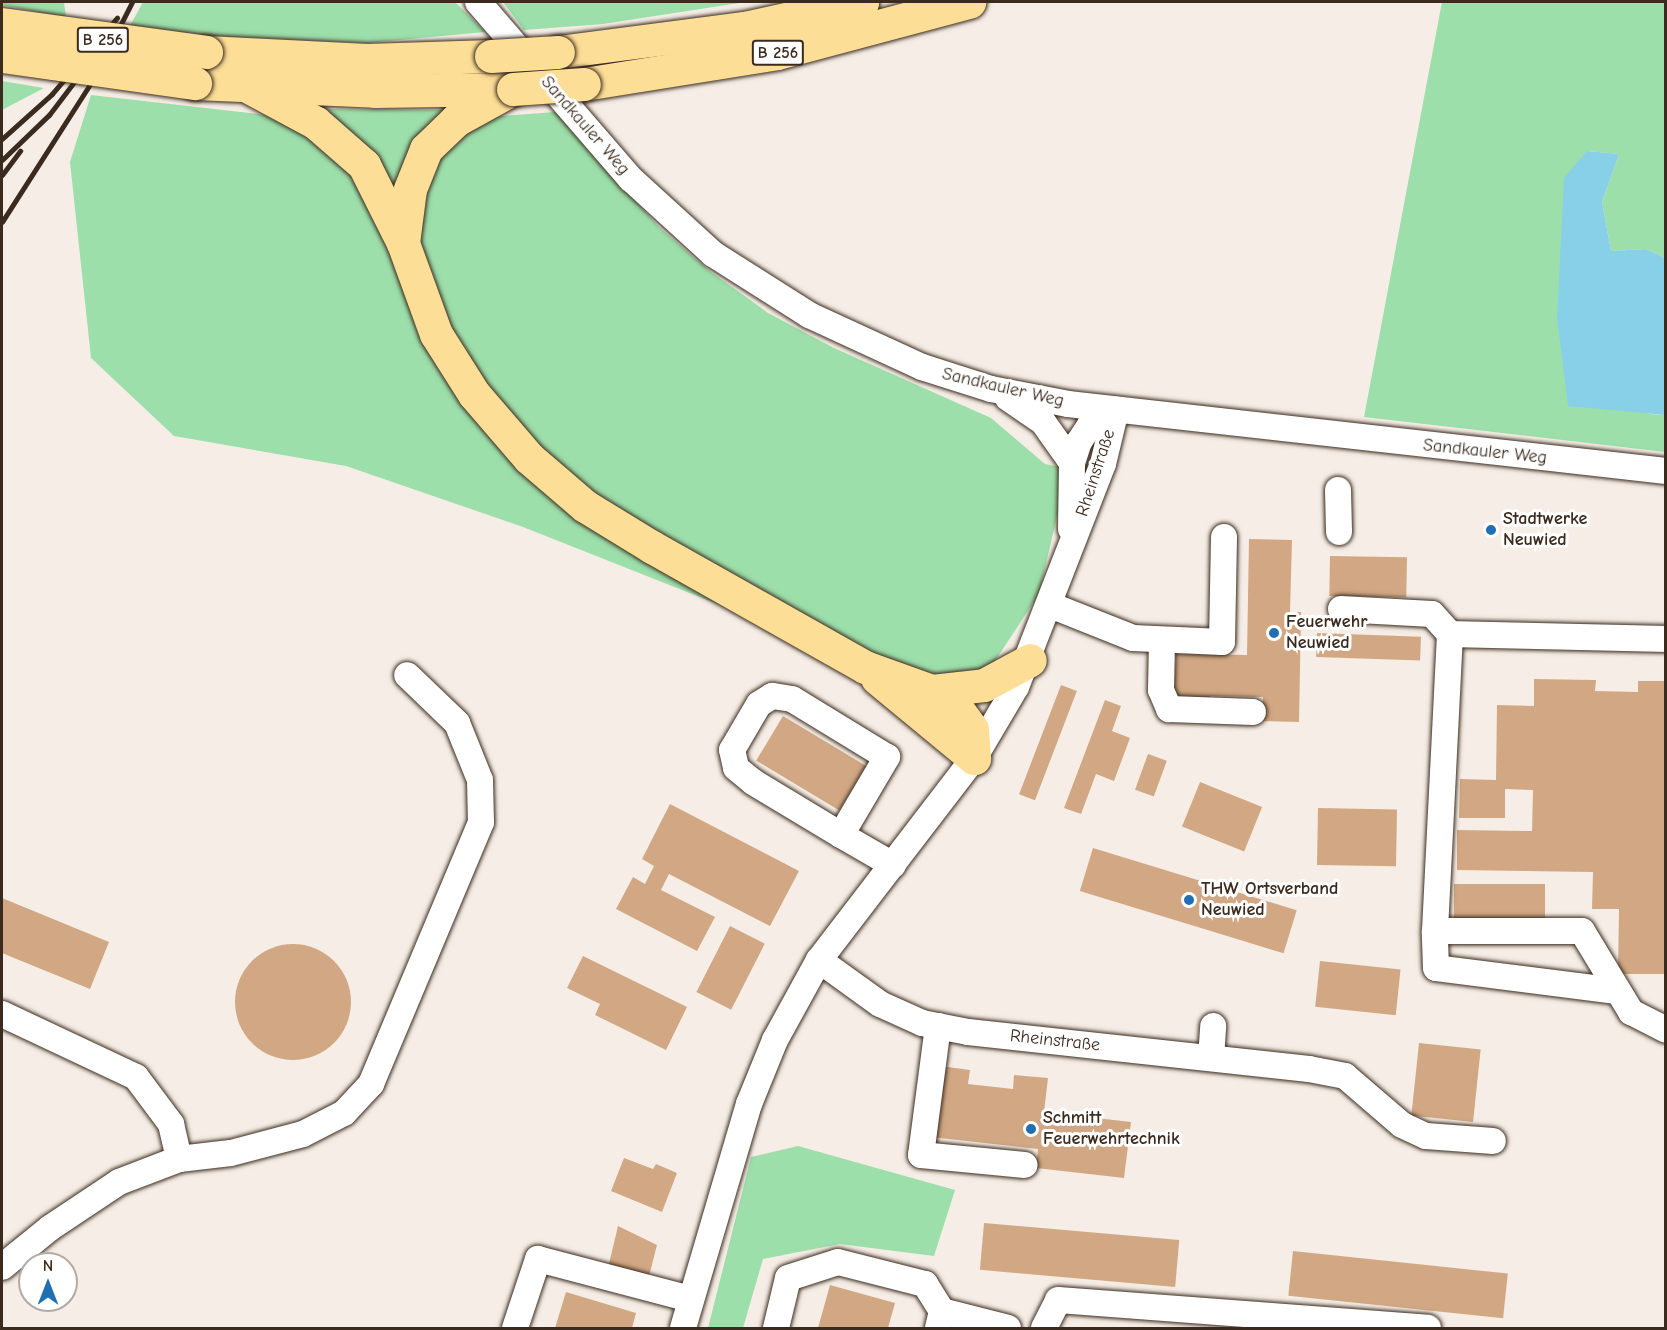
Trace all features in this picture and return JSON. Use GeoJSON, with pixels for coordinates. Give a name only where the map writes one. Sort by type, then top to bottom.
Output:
{"type":"FeatureCollection","features":[{"type":"Feature","properties":{"kind":"highway"},"geometry":{"type":"LineString","coordinates":[[744,28],[798,2]]}},
{"type":"Feature","properties":{"kind":"highway","name":"B 256"},"geometry":{"type":"LineString","coordinates":[[2,24],[206,52],[367,60],[558,52],[744,28],[862,2]]}},
{"type":"Feature","properties":{"kind":"highway","name":"B 256"},"geometry":{"type":"LineString","coordinates":[[2,56],[195,83],[249,87],[513,89],[584,84],[777,53],[969,2]]}},
{"type":"Feature","properties":{"kind":"highway"},"geometry":{"type":"LineString","coordinates":[[249,87],[316,123],[350,150],[375,183],[403,243],[420,296],[447,354],[474,394],[529,458],[585,506],[611,523],[865,667],[932,691],[953,703],[968,720],[974,758]]}},
{"type":"Feature","properties":{"kind":"highway"},"geometry":{"type":"LineString","coordinates":[[403,243],[410,189],[426,149],[456,120],[513,89]]}},
{"type":"Feature","properties":{"kind":"highway"},"geometry":{"type":"LineString","coordinates":[[932,691],[984,685],[1030,660]]}},
{"type":"Feature","properties":{"kind":"highway"},"geometry":{"type":"LineString","coordinates":[[865,667],[940,734],[974,758]]}},
{"type":"Feature","properties":{"kind":"street","name":"Sandkauler Weg"},"geometry":{"type":"LineString","coordinates":[[478,2],[631,179],[713,254],[760,287],[871,346],[991,389],[1116,410],[1665,471]]}},
{"type":"Feature","properties":{"kind":"street"},"geometry":{"type":"LineString","coordinates":[[991,389],[1043,422],[1072,463]]}},
{"type":"Feature","properties":{"kind":"street","name":"Rheinstraße"},"geometry":{"type":"LineString","coordinates":[[1071,543],[1072,463],[1090,425],[1116,410]]}},
{"type":"Feature","properties":{"kind":"street","name":"Rheinstraße"},"geometry":{"type":"LineString","coordinates":[[683,1329],[749,1104],[775,1040],[819,960],[974,758],[1030,660],[1071,543],[1103,464],[1116,410]]}},
{"type":"Feature","properties":{"kind":"street"},"geometry":{"type":"LineString","coordinates":[[1338,490],[1339,532]]}},
{"type":"Feature","properties":{"kind":"street"},"geometry":{"type":"LineString","coordinates":[[1050,605],[1114,632],[1162,641],[1222,642],[1224,537]]}},
{"type":"Feature","properties":{"kind":"street"},"geometry":{"type":"LineString","coordinates":[[1341,609],[1432,614],[1450,634],[1435,931],[1436,968],[1617,991]]}},
{"type":"Feature","properties":{"kind":"street"},"geometry":{"type":"LineString","coordinates":[[1450,634],[1665,639]]}},
{"type":"Feature","properties":{"kind":"street"},"geometry":{"type":"LineString","coordinates":[[1162,641],[1161,690],[1169,709],[1253,712]]}},
{"type":"Feature","properties":{"kind":"street"},"geometry":{"type":"LineString","coordinates":[[2,1267],[50,1228],[119,1182],[179,1159],[231,1153],[303,1134],[344,1113],[371,1084],[481,822],[480,780],[457,723],[407,675]]}},
{"type":"Feature","properties":{"kind":"street"},"geometry":{"type":"LineString","coordinates":[[841,835],[887,757],[792,699],[771,696],[759,704],[732,750],[736,768],[753,782],[841,835],[893,865]]}},
{"type":"Feature","properties":{"kind":"street"},"geometry":{"type":"LineString","coordinates":[[1435,931],[1582,932],[1630,1012],[1665,1030]]}},
{"type":"Feature","properties":{"kind":"street","name":"Rheinstraße"},"geometry":{"type":"LineString","coordinates":[[819,960],[880,1004],[938,1026],[1309,1069],[1345,1076],[1402,1125],[1426,1136],[1493,1141]]}},
{"type":"Feature","properties":{"kind":"street"},"geometry":{"type":"LineString","coordinates":[[2,1014],[136,1077],[171,1124],[179,1159]]}},
{"type":"Feature","properties":{"kind":"street"},"geometry":{"type":"LineString","coordinates":[[938,1026],[921,1155],[1025,1165]]}},
{"type":"Feature","properties":{"kind":"street"},"geometry":{"type":"LineString","coordinates":[[1211,1058],[1213,1026]]}},
{"type":"Feature","properties":{"kind":"street"},"geometry":{"type":"LineString","coordinates":[[515,1329],[538,1259],[691,1299]]}},
{"type":"Feature","properties":{"kind":"street"},"geometry":{"type":"LineString","coordinates":[[776,1329],[788,1278],[838,1263],[925,1284],[940,1320],[1008,1329]]}},
{"type":"Feature","properties":{"kind":"street"},"geometry":{"type":"LineString","coordinates":[[1044,1329],[1058,1300],[1428,1329]]}},
{"type":"Feature","properties":{"kind":"green space"},"geometry":{"type":"Polygon","coordinates":[[[2,2],[64,2],[66,17],[2,5],[2,2]]]}},
{"type":"Feature","properties":{"kind":"green space"},"geometry":{"type":"Polygon","coordinates":[[[143,2],[455,2],[485,32],[367,43],[211,36],[130,26],[143,2]]]}},
{"type":"Feature","properties":{"kind":"green space"},"geometry":{"type":"Polygon","coordinates":[[[503,2],[746,2],[603,24],[524,30],[503,2]]]}},
{"type":"Feature","properties":{"kind":"green space"},"geometry":{"type":"Polygon","coordinates":[[[1442,2],[1665,2],[1665,258],[1646,249],[1611,251],[1602,202],[1619,154],[1587,151],[1649,414],[1665,415],[1665,452],[1364,417],[1442,2]]]}},
{"type":"Feature","properties":{"kind":"green space"},"geometry":{"type":"Polygon","coordinates":[[[2,81],[44,88],[2,110],[2,81]]]}},
{"type":"Feature","properties":{"kind":"green space"},"geometry":{"type":"Polygon","coordinates":[[[91,95],[267,115],[297,124],[346,160],[449,379],[730,609],[523,527],[346,466],[174,436],[91,358],[70,162],[91,95]]]}},
{"type":"Feature","properties":{"kind":"green space"},"geometry":{"type":"Polygon","coordinates":[[[306,109],[453,110],[400,207],[306,109]]]}},
{"type":"Feature","properties":{"kind":"green space"},"geometry":{"type":"Polygon","coordinates":[[[555,112],[659,227],[707,269],[768,313],[834,348],[991,418],[1045,464],[1060,467],[1061,499],[1039,594],[991,667],[953,685],[872,658],[586,490],[540,452],[460,350],[421,254],[417,227],[435,157],[449,141],[489,117],[555,112]]]}},
{"type":"Feature","properties":{"kind":"green space"},"geometry":{"type":"Polygon","coordinates":[[[798,1146],[955,1190],[934,1256],[840,1244],[763,1259],[743,1328],[708,1328],[751,1157],[798,1146]]]}},
{"type":"Feature","properties":{"kind":"water"},"geometry":{"type":"Polygon","coordinates":[[[1587,151],[1619,154],[1602,202],[1611,251],[1646,249],[1665,258],[1665,415],[1568,406],[1557,318],[1564,178],[1587,151]]]}},
{"type":"Feature","properties":{"kind":"building","name":"Feuerwehr Neuwied"},"geometry":{"type":"Polygon","coordinates":[[[1249,539],[1292,540],[1290,612],[1301,612],[1299,722],[1262,721],[1263,697],[1210,696],[1210,700],[1174,695],[1176,654],[1247,655],[1249,539]]]}},
{"type":"Feature","properties":{"kind":"building"},"geometry":{"type":"Polygon","coordinates":[[[1330,556],[1407,557],[1406,597],[1329,596],[1330,556]]]}},
{"type":"Feature","properties":{"kind":"building"},"geometry":{"type":"Polygon","coordinates":[[[1317,633],[1421,637],[1420,661],[1316,657],[1317,633]]]}},
{"type":"Feature","properties":{"kind":"building"},"geometry":{"type":"Polygon","coordinates":[[[1534,679],[1596,680],[1595,691],[1638,692],[1638,681],[1666,681],[1666,974],[1618,974],[1619,909],[1592,909],[1593,872],[1457,870],[1457,830],[1532,831],[1533,790],[1505,789],[1505,818],[1459,818],[1460,779],[1496,780],[1497,705],[1534,706],[1534,679]]]}},
{"type":"Feature","properties":{"kind":"building"},"geometry":{"type":"Polygon","coordinates":[[[1061,685],[1077,691],[1035,800],[1019,794],[1061,685]]]}},
{"type":"Feature","properties":{"kind":"building"},"geometry":{"type":"Polygon","coordinates":[[[1105,700],[1121,706],[1112,731],[1130,738],[1114,781],[1096,774],[1081,814],[1064,808],[1105,700]]]}},
{"type":"Feature","properties":{"kind":"building"},"geometry":{"type":"Polygon","coordinates":[[[783,716],[866,766],[839,811],[756,761],[783,716]]]}},
{"type":"Feature","properties":{"kind":"building"},"geometry":{"type":"Polygon","coordinates":[[[1148,754],[1167,761],[1154,797],[1135,790],[1148,754]]]}},
{"type":"Feature","properties":{"kind":"building"},"geometry":{"type":"Polygon","coordinates":[[[1200,782],[1262,807],[1244,852],[1182,827],[1200,782]]]}},
{"type":"Feature","properties":{"kind":"building"},"geometry":{"type":"Polygon","coordinates":[[[670,804],[799,871],[770,926],[669,874],[661,890],[715,917],[697,951],[616,909],[633,877],[645,884],[654,866],[642,859],[670,804]]]}},
{"type":"Feature","properties":{"kind":"building"},"geometry":{"type":"Polygon","coordinates":[[[1318,808],[1397,809],[1396,866],[1317,865],[1318,808]]]}},
{"type":"Feature","properties":{"kind":"building","name":"THW Ortsverband Neuwied"},"geometry":{"type":"Polygon","coordinates":[[[1093,848],[1297,910],[1284,953],[1080,891],[1093,848]]]}},
{"type":"Feature","properties":{"kind":"building"},"geometry":{"type":"Polygon","coordinates":[[[1454,884],[1545,884],[1545,923],[1454,923],[1454,884]]]}},
{"type":"Feature","properties":{"kind":"building"},"geometry":{"type":"Polygon","coordinates":[[[2,898],[109,942],[90,989],[2,953],[2,898]]]}},
{"type":"Feature","properties":{"kind":"building"},"geometry":{"type":"Polygon","coordinates":[[[730,926],[765,944],[731,1010],[696,992],[730,926]]]}},
{"type":"Feature","properties":{"kind":"building"},"geometry":{"type":"Polygon","coordinates":[[[293,944],[315,948],[334,961],[347,980],[351,1002],[347,1024],[334,1043],[315,1056],[293,1060],[271,1056],[252,1043],[239,1024],[235,1002],[239,980],[252,961],[271,948],[293,944]]]}},
{"type":"Feature","properties":{"kind":"building"},"geometry":{"type":"Polygon","coordinates":[[[583,956],[687,1007],[666,1050],[595,1015],[600,1004],[567,988],[583,956]]]}},
{"type":"Feature","properties":{"kind":"building"},"geometry":{"type":"Polygon","coordinates":[[[1320,961],[1401,969],[1396,1015],[1315,1007],[1320,961]]]}},
{"type":"Feature","properties":{"kind":"building"},"geometry":{"type":"Polygon","coordinates":[[[1419,1043],[1481,1049],[1473,1122],[1411,1116],[1419,1043]]]}},
{"type":"Feature","properties":{"kind":"building","name":"Schmitt Feuerwehrtechnik"},"geometry":{"type":"Polygon","coordinates":[[[940,1066],[970,1070],[968,1084],[1013,1089],[1014,1075],[1048,1078],[1044,1112],[1131,1122],[1124,1178],[1036,1168],[1038,1149],[931,1137],[940,1066]]]}},
{"type":"Feature","properties":{"kind":"building"},"geometry":{"type":"Polygon","coordinates":[[[624,1158],[653,1169],[656,1164],[677,1173],[662,1212],[611,1191],[624,1158]]]}},
{"type":"Feature","properties":{"kind":"building"},"geometry":{"type":"Polygon","coordinates":[[[984,1223],[1179,1240],[1175,1287],[980,1270],[984,1223]]]}},
{"type":"Feature","properties":{"kind":"building"},"geometry":{"type":"Polygon","coordinates":[[[618,1226],[657,1245],[647,1284],[607,1272],[618,1226]]]}},
{"type":"Feature","properties":{"kind":"building"},"geometry":{"type":"Polygon","coordinates":[[[1293,1251],[1508,1274],[1503,1318],[1288,1296],[1293,1251]]]}},
{"type":"Feature","properties":{"kind":"building"},"geometry":{"type":"Polygon","coordinates":[[[830,1285],[895,1303],[888,1328],[818,1328],[830,1285]]]}},
{"type":"Feature","properties":{"kind":"building"},"geometry":{"type":"Polygon","coordinates":[[[566,1292],[636,1313],[632,1328],[555,1328],[566,1292]]]}},
{"type":"Feature","properties":{"kind":"railway"},"geometry":{"type":"LineString","coordinates":[[2,222],[92,81],[132,2]]}},
{"type":"Feature","properties":{"kind":"railway"},"geometry":{"type":"LineString","coordinates":[[2,139],[52,94],[117,18]]}},
{"type":"Feature","properties":{"kind":"railway"},"geometry":{"type":"LineString","coordinates":[[2,160],[49,115],[78,77]]}},
{"type":"Feature","properties":{"kind":"railway"},"geometry":{"type":"LineString","coordinates":[[2,175],[20,151]]}},
{"type":"Feature","properties":{"kind":"place","name":"Stadtwerke Neuwied"},"geometry":{"type":"Point","coordinates":[1491,530]}},
{"type":"Feature","properties":{"kind":"place","name":"Feuerwehr Neuwied"},"geometry":{"type":"Point","coordinates":[1274,633]}},
{"type":"Feature","properties":{"kind":"place","name":"THW Ortsverband Neuwied"},"geometry":{"type":"Point","coordinates":[1189,900]}},
{"type":"Feature","properties":{"kind":"place","name":"Schmitt Feuerwehrtechnik"},"geometry":{"type":"Point","coordinates":[1031,1129]}}]}
